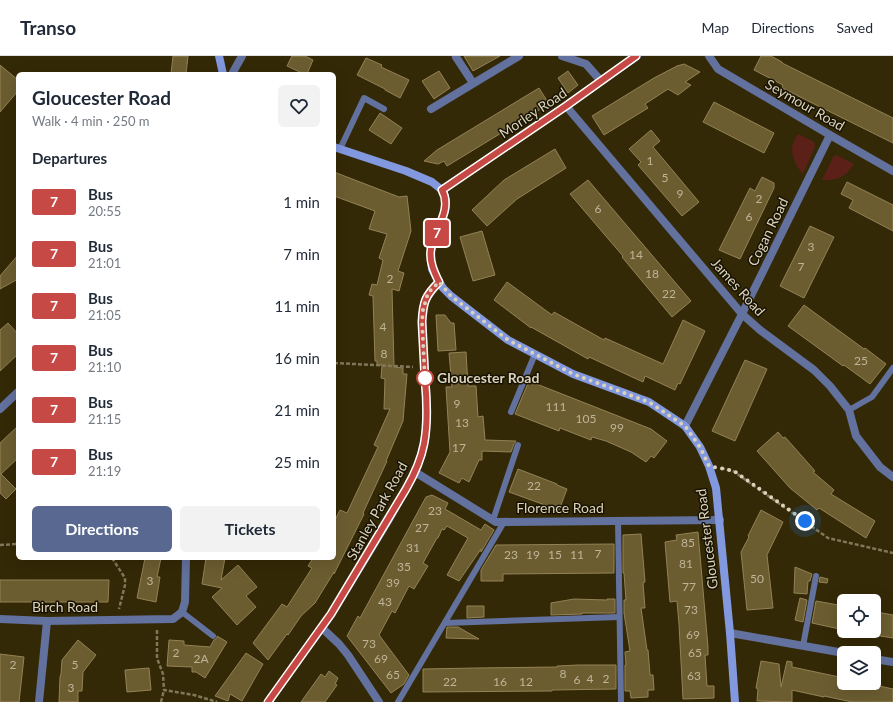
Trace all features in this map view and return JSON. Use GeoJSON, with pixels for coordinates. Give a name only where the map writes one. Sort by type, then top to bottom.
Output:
{"type":"FeatureCollection","features":[{"type":"Feature","properties":{"kind":"street"},"geometry":{"type":"LineString","coordinates":[[219,56],[223,72]]}},
{"type":"Feature","properties":{"kind":"street"},"geometry":{"type":"LineString","coordinates":[[233,72],[242,56]]}},
{"type":"Feature","properties":{"kind":"street"},"geometry":{"type":"LineString","coordinates":[[430,109],[519,56]]}},
{"type":"Feature","properties":{"kind":"street"},"geometry":{"type":"LineString","coordinates":[[562,56],[586,64],[601,81]]}},
{"type":"Feature","properties":{"kind":"street","name":"Morley Road"},"geometry":{"type":"LineString","coordinates":[[442,190],[566,106],[636,56]]}},
{"type":"Feature","properties":{"kind":"street","name":"Seymour Road"},"geometry":{"type":"LineString","coordinates":[[709,56],[718,69],[893,171]]}},
{"type":"Feature","properties":{"kind":"street"},"geometry":{"type":"LineString","coordinates":[[456,57],[473,83]]}},
{"type":"Feature","properties":{"kind":"street","name":"James Road"},"geometry":{"type":"LineString","coordinates":[[566,106],[742,314],[760,330],[814,370],[830,386],[849,410],[856,436],[880,467],[893,477]]}},
{"type":"Feature","properties":{"kind":"street","name":"Cogan Road"},"geometry":{"type":"LineString","coordinates":[[685,426],[830,135]]}},
{"type":"Feature","properties":{"kind":"street"},"geometry":{"type":"LineString","coordinates":[[337,148],[420,176],[432,182],[442,190]]}},
{"type":"Feature","properties":{"kind":"street","name":"Gloucester Road"},"geometry":{"type":"LineString","coordinates":[[442,190],[446,202],[445,212],[431,250],[431,259],[432,269],[439,282],[451,296],[508,340],[573,374],[649,402],[685,426],[700,447],[709,466],[716,488],[735,702]]}},
{"type":"Feature","properties":{"kind":"street","name":"Stanley Park Road"},"geometry":{"type":"LineString","coordinates":[[268,702],[331,614],[388,521],[415,472],[421,456],[426,429],[426,392],[422,322],[423,310],[428,293],[439,282]]}},
{"type":"Feature","properties":{"kind":"street"},"geometry":{"type":"LineString","coordinates":[[0,409],[16,394]]}},
{"type":"Feature","properties":{"kind":"street","name":"Florence Road"},"geometry":{"type":"LineString","coordinates":[[415,472],[496,522],[720,520]]}},
{"type":"Feature","properties":{"kind":"street"},"geometry":{"type":"LineString","coordinates":[[182,612],[185,602],[186,560]]}},
{"type":"Feature","properties":{"kind":"street","name":"Birch Road"},"geometry":{"type":"LineString","coordinates":[[0,619],[47,621],[173,619],[182,612]]}},
{"type":"Feature","properties":{"kind":"street"},"geometry":{"type":"LineString","coordinates":[[39,702],[47,621]]}},
{"type":"Feature","properties":{"kind":"street"},"geometry":{"type":"LineString","coordinates":[[322,628],[348,655],[379,702]]}},
{"type":"Feature","properties":{"kind":"street"},"geometry":{"type":"LineString","coordinates":[[730,633],[837,652]]}},
{"type":"Feature","properties":{"kind":"street"},"geometry":{"type":"LineString","coordinates":[[881,660],[893,662]]}},
{"type":"Feature","properties":{"kind":"lane"},"geometry":{"type":"LineString","coordinates":[[337,148],[364,98],[384,109]]}},
{"type":"Feature","properties":{"kind":"lane"},"geometry":{"type":"LineString","coordinates":[[511,412],[535,354]]}},
{"type":"Feature","properties":{"kind":"lane"},"geometry":{"type":"LineString","coordinates":[[849,410],[872,397],[893,368]]}},
{"type":"Feature","properties":{"kind":"lane"},"geometry":{"type":"LineString","coordinates":[[493,520],[518,446]]}},
{"type":"Feature","properties":{"kind":"lane"},"geometry":{"type":"LineString","coordinates":[[618,521],[621,702]]}},
{"type":"Feature","properties":{"kind":"lane"},"geometry":{"type":"LineString","coordinates":[[398,702],[504,522]]}},
{"type":"Feature","properties":{"kind":"lane"},"geometry":{"type":"LineString","coordinates":[[803,646],[816,576]]}},
{"type":"Feature","properties":{"kind":"lane"},"geometry":{"type":"LineString","coordinates":[[182,612],[213,636]]}},
{"type":"Feature","properties":{"kind":"lane"},"geometry":{"type":"LineString","coordinates":[[445,623],[619,617]]}},
{"type":"Feature","properties":{"kind":"path"},"geometry":{"type":"LineString","coordinates":[[336,363],[424,367]]}},
{"type":"Feature","properties":{"kind":"path"},"geometry":{"type":"LineString","coordinates":[[709,466],[734,471],[828,538],[893,553]]}},
{"type":"Feature","properties":{"kind":"path"},"geometry":{"type":"LineString","coordinates":[[0,545],[16,544]]}},
{"type":"Feature","properties":{"kind":"path"},"geometry":{"type":"LineString","coordinates":[[113,560],[125,578],[125,586],[118,612],[119,620]]}},
{"type":"Feature","properties":{"kind":"path"},"geometry":{"type":"LineString","coordinates":[[157,619],[157,658],[163,674],[164,690],[161,702]]}},
{"type":"Feature","properties":{"kind":"path"},"geometry":{"type":"LineString","coordinates":[[164,690],[194,695],[217,702]]}},
{"type":"Feature","properties":{"kind":"shaded area"},"geometry":{"type":"Polygon","coordinates":[[[798,134],[814,142],[815,147],[803,174],[795,162],[792,152],[793,145],[798,134]]]}},
{"type":"Feature","properties":{"kind":"shaded area"},"geometry":{"type":"Polygon","coordinates":[[[836,155],[854,164],[844,175],[837,179],[822,180],[833,157],[836,155]]]}},
{"type":"Feature","properties":{"kind":"building"},"geometry":{"type":"Polygon","coordinates":[[[173,56],[188,56],[186,72],[171,72],[173,56]]]}},
{"type":"Feature","properties":{"kind":"building"},"geometry":{"type":"Polygon","coordinates":[[[292,56],[305,56],[313,60],[308,72],[300,72],[287,66],[292,56]]]}},
{"type":"Feature","properties":{"kind":"building"},"geometry":{"type":"Polygon","coordinates":[[[464,56],[500,56],[473,71],[464,56]]]}},
{"type":"Feature","properties":{"kind":"building"},"geometry":{"type":"Polygon","coordinates":[[[761,56],[771,56],[782,63],[893,118],[893,143],[782,88],[783,85],[754,70],[761,56]]]}},
{"type":"Feature","properties":{"kind":"building"},"geometry":{"type":"Polygon","coordinates":[[[366,58],[409,80],[400,98],[357,75],[366,58]]]}},
{"type":"Feature","properties":{"kind":"building"},"geometry":{"type":"Polygon","coordinates":[[[684,64],[700,72],[685,82],[691,85],[678,95],[668,89],[645,104],[648,108],[604,135],[592,116],[654,78],[684,64]]]}},
{"type":"Feature","properties":{"kind":"building"},"geometry":{"type":"Polygon","coordinates":[[[0,65],[16,78],[16,93],[0,112],[0,65]]]}},
{"type":"Feature","properties":{"kind":"building"},"geometry":{"type":"Polygon","coordinates":[[[439,71],[450,88],[434,99],[422,81],[439,71]]]}},
{"type":"Feature","properties":{"kind":"building"},"geometry":{"type":"Polygon","coordinates":[[[568,71],[578,85],[568,93],[558,78],[568,71]]]}},
{"type":"Feature","properties":{"kind":"building"},"geometry":{"type":"Polygon","coordinates":[[[539,88],[549,104],[447,166],[444,161],[438,164],[424,161],[437,150],[539,88]]]}},
{"type":"Feature","properties":{"kind":"building"},"geometry":{"type":"Polygon","coordinates":[[[714,102],[774,133],[764,153],[703,122],[714,102]]]}},
{"type":"Feature","properties":{"kind":"building"},"geometry":{"type":"Polygon","coordinates":[[[380,113],[402,128],[391,144],[369,130],[380,113]]]}},
{"type":"Feature","properties":{"kind":"building"},"geometry":{"type":"Polygon","coordinates":[[[651,130],[660,141],[653,147],[699,202],[682,216],[638,165],[641,162],[629,149],[651,130]]]}},
{"type":"Feature","properties":{"kind":"building"},"geometry":{"type":"Polygon","coordinates":[[[555,149],[566,168],[517,199],[487,226],[472,210],[504,180],[555,149]]]}},
{"type":"Feature","properties":{"kind":"building"},"geometry":{"type":"Polygon","coordinates":[[[336,173],[399,197],[407,196],[411,231],[398,271],[404,273],[399,291],[392,289],[394,367],[403,368],[403,374],[407,374],[403,421],[387,461],[363,513],[364,514],[334,574],[334,572],[315,603],[301,616],[268,660],[253,643],[282,604],[287,607],[312,568],[308,566],[312,560],[336,560],[336,518],[340,510],[347,513],[378,447],[374,445],[390,409],[384,409],[385,379],[381,378],[382,365],[377,365],[377,361],[375,361],[373,296],[369,295],[372,284],[377,285],[383,260],[379,258],[387,234],[369,229],[375,211],[336,197],[336,173]]]}},
{"type":"Feature","properties":{"kind":"building"},"geometry":{"type":"Polygon","coordinates":[[[762,177],[774,183],[774,188],[740,259],[719,250],[750,188],[755,191],[762,177]]]}},
{"type":"Feature","properties":{"kind":"building"},"geometry":{"type":"Polygon","coordinates":[[[588,180],[691,301],[672,317],[622,257],[623,256],[570,194],[588,180]]]}},
{"type":"Feature","properties":{"kind":"building"},"geometry":{"type":"Polygon","coordinates":[[[847,182],[893,205],[893,231],[849,208],[853,200],[841,194],[847,182]]]}},
{"type":"Feature","properties":{"kind":"building"},"geometry":{"type":"Polygon","coordinates":[[[810,226],[834,237],[804,298],[780,286],[810,226]]]}},
{"type":"Feature","properties":{"kind":"building"},"geometry":{"type":"Polygon","coordinates":[[[482,231],[495,275],[473,281],[460,237],[482,231]]]}},
{"type":"Feature","properties":{"kind":"building"},"geometry":{"type":"Polygon","coordinates":[[[16,257],[16,280],[0,289],[0,276],[16,257]]]}},
{"type":"Feature","properties":{"kind":"building"},"geometry":{"type":"Polygon","coordinates":[[[507,282],[552,315],[554,312],[604,340],[605,338],[663,364],[683,320],[705,331],[680,384],[678,383],[675,390],[645,376],[643,382],[589,357],[588,359],[531,328],[494,300],[507,282]]]}},
{"type":"Feature","properties":{"kind":"building"},"geometry":{"type":"Polygon","coordinates":[[[804,305],[886,364],[870,384],[788,326],[804,305]]]}},
{"type":"Feature","properties":{"kind":"building"},"geometry":{"type":"Polygon","coordinates":[[[436,315],[445,315],[451,323],[454,323],[456,350],[438,351],[436,315]]]}},
{"type":"Feature","properties":{"kind":"building"},"geometry":{"type":"Polygon","coordinates":[[[8,323],[16,332],[16,356],[0,371],[0,330],[8,323]]]}},
{"type":"Feature","properties":{"kind":"building"},"geometry":{"type":"Polygon","coordinates":[[[466,352],[468,386],[476,386],[478,417],[483,416],[485,440],[516,441],[511,452],[482,451],[482,460],[479,460],[469,482],[462,478],[459,483],[439,473],[450,452],[446,387],[452,387],[449,353],[466,352]]]}},
{"type":"Feature","properties":{"kind":"building"},"geometry":{"type":"Polygon","coordinates":[[[745,360],[767,369],[735,441],[712,431],[745,360]]]}},
{"type":"Feature","properties":{"kind":"building"},"geometry":{"type":"Polygon","coordinates":[[[529,381],[651,429],[667,441],[654,458],[651,456],[646,462],[631,452],[606,441],[592,437],[591,440],[560,428],[559,431],[515,414],[529,381]]]}},
{"type":"Feature","properties":{"kind":"building"},"geometry":{"type":"Polygon","coordinates":[[[16,428],[16,460],[1,474],[16,489],[6,499],[0,493],[0,443],[16,428]]]}},
{"type":"Feature","properties":{"kind":"building"},"geometry":{"type":"Polygon","coordinates":[[[778,432],[783,438],[785,437],[815,471],[813,472],[834,490],[831,494],[875,521],[866,538],[819,508],[817,510],[790,488],[757,451],[778,432]]]}},
{"type":"Feature","properties":{"kind":"building"},"geometry":{"type":"Polygon","coordinates":[[[518,469],[567,489],[559,510],[509,492],[518,469]]]}},
{"type":"Feature","properties":{"kind":"building"},"geometry":{"type":"Polygon","coordinates":[[[432,495],[448,503],[445,509],[481,530],[485,524],[494,530],[481,552],[481,549],[459,581],[447,575],[468,538],[447,526],[444,530],[442,529],[423,563],[428,566],[414,589],[409,586],[395,613],[392,611],[379,635],[409,675],[404,684],[391,693],[347,636],[358,616],[360,618],[426,497],[432,495]]]}},
{"type":"Feature","properties":{"kind":"building"},"geometry":{"type":"Polygon","coordinates":[[[761,510],[783,522],[767,555],[773,608],[747,610],[741,552],[761,510]]]}},
{"type":"Feature","properties":{"kind":"building"},"geometry":{"type":"Polygon","coordinates":[[[698,532],[708,647],[708,655],[705,655],[707,686],[714,686],[714,698],[683,699],[677,601],[670,602],[665,542],[677,540],[676,535],[698,532]]]}},
{"type":"Feature","properties":{"kind":"building"},"geometry":{"type":"Polygon","coordinates":[[[641,534],[645,582],[643,583],[645,608],[641,608],[648,650],[650,675],[653,675],[654,690],[648,690],[648,697],[631,698],[630,691],[625,691],[625,652],[630,651],[624,613],[624,600],[626,600],[623,573],[623,535],[641,534]]]}},
{"type":"Feature","properties":{"kind":"building"},"geometry":{"type":"Polygon","coordinates":[[[614,544],[614,573],[503,574],[503,581],[481,581],[481,570],[496,545],[614,544]]]}},
{"type":"Feature","properties":{"kind":"building"},"geometry":{"type":"Polygon","coordinates":[[[145,560],[161,560],[157,577],[160,577],[156,602],[137,598],[145,560]]]}},
{"type":"Feature","properties":{"kind":"building"},"geometry":{"type":"Polygon","coordinates":[[[206,560],[225,560],[221,580],[238,565],[257,587],[246,596],[256,607],[237,625],[212,597],[222,588],[202,584],[206,560]]]}},
{"type":"Feature","properties":{"kind":"building"},"geometry":{"type":"Polygon","coordinates":[[[795,567],[812,574],[810,581],[808,581],[807,594],[794,593],[795,567]]]}},
{"type":"Feature","properties":{"kind":"building"},"geometry":{"type":"Polygon","coordinates":[[[820,577],[828,579],[827,583],[819,582],[820,577]]]}},
{"type":"Feature","properties":{"kind":"building"},"geometry":{"type":"Polygon","coordinates":[[[0,580],[109,580],[108,602],[0,602],[0,580]]]}},
{"type":"Feature","properties":{"kind":"building"},"geometry":{"type":"Polygon","coordinates":[[[800,598],[807,600],[803,622],[795,620],[800,598]]]}},
{"type":"Feature","properties":{"kind":"building"},"geometry":{"type":"Polygon","coordinates":[[[574,599],[615,599],[615,613],[551,615],[551,603],[574,599]]]}},
{"type":"Feature","properties":{"kind":"building"},"geometry":{"type":"Polygon","coordinates":[[[816,601],[837,605],[837,628],[812,623],[816,601]]]}},
{"type":"Feature","properties":{"kind":"building"},"geometry":{"type":"Polygon","coordinates":[[[467,606],[484,606],[484,617],[467,618],[467,606]]]}},
{"type":"Feature","properties":{"kind":"building"},"geometry":{"type":"Polygon","coordinates":[[[881,613],[893,615],[893,638],[881,636],[881,613]]]}},
{"type":"Feature","properties":{"kind":"building"},"geometry":{"type":"Polygon","coordinates":[[[447,627],[458,627],[479,639],[446,638],[447,627]]]}},
{"type":"Feature","properties":{"kind":"building"},"geometry":{"type":"Polygon","coordinates":[[[217,636],[227,642],[205,678],[196,672],[192,672],[192,667],[167,666],[169,640],[184,641],[184,645],[210,647],[217,636]]]}},
{"type":"Feature","properties":{"kind":"building"},"geometry":{"type":"Polygon","coordinates":[[[78,640],[96,655],[83,672],[82,691],[78,691],[78,702],[59,702],[62,660],[78,640]]]}},
{"type":"Feature","properties":{"kind":"building"},"geometry":{"type":"Polygon","coordinates":[[[246,653],[263,664],[242,701],[230,694],[228,701],[215,696],[246,653]]]}},
{"type":"Feature","properties":{"kind":"building"},"geometry":{"type":"Polygon","coordinates":[[[0,654],[24,657],[19,702],[0,702],[0,654]]]}},
{"type":"Feature","properties":{"kind":"building"},"geometry":{"type":"Polygon","coordinates":[[[761,661],[779,664],[781,687],[787,661],[792,662],[792,667],[837,677],[837,690],[881,690],[881,686],[893,689],[893,702],[852,702],[792,690],[792,702],[757,701],[758,689],[756,688],[761,661]]]}},
{"type":"Feature","properties":{"kind":"building"},"geometry":{"type":"Polygon","coordinates":[[[578,665],[616,665],[616,689],[423,692],[423,669],[557,667],[578,665]]]}},
{"type":"Feature","properties":{"kind":"building"},"geometry":{"type":"Polygon","coordinates":[[[149,668],[151,690],[127,692],[125,670],[149,668]]]}},
{"type":"Feature","properties":{"kind":"building"},"geometry":{"type":"Polygon","coordinates":[[[329,671],[338,678],[335,684],[337,685],[325,702],[301,702],[321,674],[325,677],[329,671]]]}},
{"type":"Feature","properties":{"kind":"bus line","name":"7"},"geometry":{"type":"LineString","coordinates":[[268,702],[331,614],[388,521],[415,472],[421,456],[426,429],[426,392],[422,322],[423,310],[428,293],[439,282],[432,269],[431,250],[445,212],[446,202],[442,190],[566,106],[636,56]]}},
{"type":"Feature","properties":{"kind":"place","name":"Gloucester Road"},"geometry":{"type":"Point","coordinates":[425,378]}},
{"type":"Feature","properties":{"kind":"route"},"geometry":{"type":"LineString","coordinates":[[425,378],[425,380],[422,322],[423,310],[428,293],[439,282],[451,296],[508,340],[573,374],[649,402],[685,426],[700,447],[709,466],[734,471],[805,521]]}}]}
